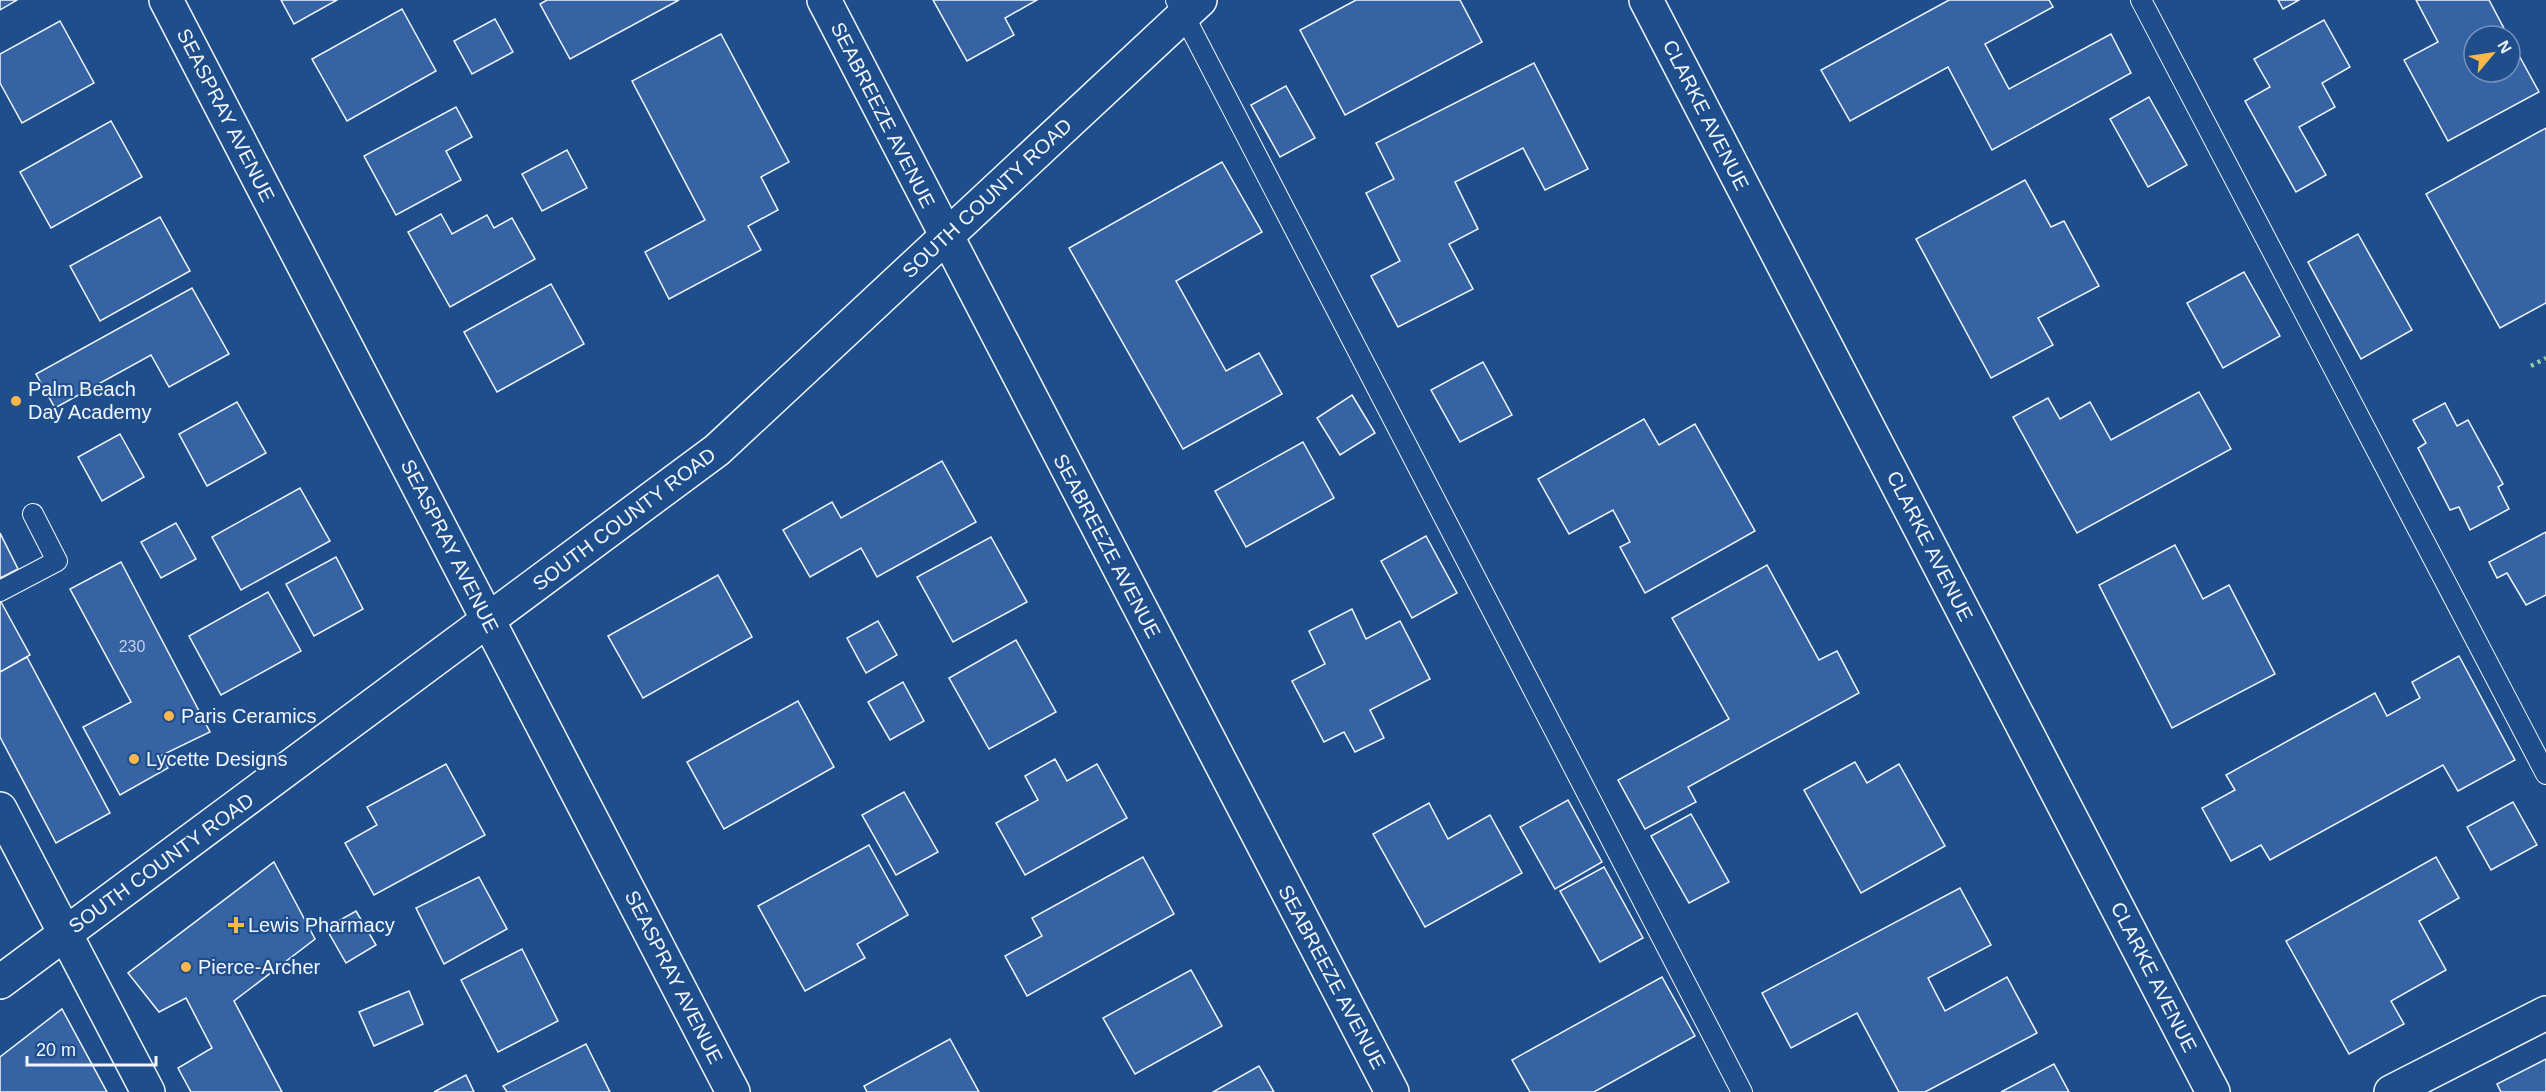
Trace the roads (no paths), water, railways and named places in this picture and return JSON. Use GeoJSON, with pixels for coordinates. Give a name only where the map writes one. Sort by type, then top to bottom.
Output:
{"type":"FeatureCollection","features":[{"type":"Feature","properties":{"kind":"street","name":"SEASPRAY AVENUE"},"geometry":{"type":"LineString","coordinates":[[166,0],[733,1092]]}},
{"type":"Feature","properties":{"kind":"street","name":"SEABREEZE AVENUE"},"geometry":{"type":"LineString","coordinates":[[824,0],[1392,1092]]}},
{"type":"Feature","properties":{"kind":"street","name":"CLARKE AVENUE"},"geometry":{"type":"LineString","coordinates":[[1646,0],[2214,1092]]}},
{"type":"Feature","properties":{"kind":"street","name":"SOUTH COUNTY ROAD"},"geometry":{"type":"LineString","coordinates":[[0,982],[717,450],[946,236],[1186,5]]}},
{"type":"Feature","properties":{"kind":"street"},"geometry":{"type":"LineString","coordinates":[[0,809],[148,1092]]}},
{"type":"Feature","properties":{"kind":"street"},"geometry":{"type":"LineString","coordinates":[[2391,1092],[2546,1013]]}},
{"type":"Feature","properties":{"kind":"lane"},"geometry":{"type":"LineString","coordinates":[[2141,0],[2546,774]]}},
{"type":"Feature","properties":{"kind":"lane"},"geometry":{"type":"LineString","coordinates":[[1186,5],[1742,1092]]}},
{"type":"Feature","properties":{"kind":"lane"},"geometry":{"type":"LineString","coordinates":[[0,591],[57,561],[33,514]]}},
{"type":"Feature","properties":{"kind":"place","name":"Palm Beach Day Academy"},"geometry":{"type":"Point","coordinates":[16,401]}},
{"type":"Feature","properties":{"kind":"place","name":"Paris Ceramics"},"geometry":{"type":"Point","coordinates":[169,716]}},
{"type":"Feature","properties":{"kind":"place","name":"Lycette Designs"},"geometry":{"type":"Point","coordinates":[134,759]}},
{"type":"Feature","properties":{"kind":"place","name":"Lewis Pharmacy"},"geometry":{"type":"Point","coordinates":[236,925]}},
{"type":"Feature","properties":{"kind":"place","name":"Pierce-Archer"},"geometry":{"type":"Point","coordinates":[186,967]}}]}
